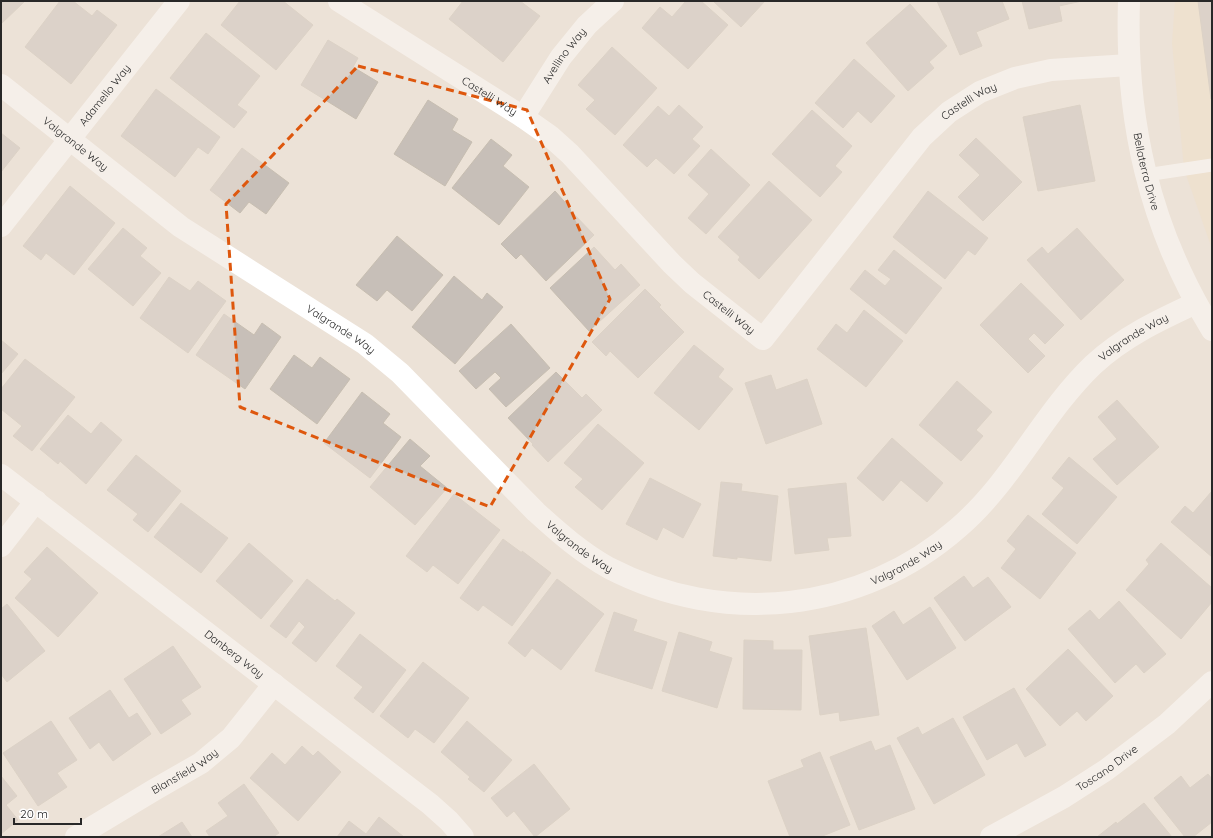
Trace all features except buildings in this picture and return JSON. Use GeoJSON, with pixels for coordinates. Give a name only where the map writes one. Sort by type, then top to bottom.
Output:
{"type":"FeatureCollection","features":[{"type":"Feature","properties":{"kind":"street","name":"Adamello Way"},"geometry":{"type":"LineString","coordinates":[[1,226],[179,1]]}},
{"type":"Feature","properties":{"kind":"street","name":"Castelli Way"},"geometry":{"type":"LineString","coordinates":[[339,1],[550,136],[570,154],[692,283],[762,339],[922,138],[949,112],[980,92],[1014,78],[1051,70],[1129,65]]}},
{"type":"Feature","properties":{"kind":"street","name":"Avellino Way"},"geometry":{"type":"LineString","coordinates":[[522,117],[561,57],[587,26],[613,1]]}},
{"type":"Feature","properties":{"kind":"street","name":"Bellaterra Drive"},"geometry":{"type":"LineString","coordinates":[[1129,1],[1129,65],[1136,127],[1149,188],[1177,266],[1212,330]]}},
{"type":"Feature","properties":{"kind":"street","name":"Valgrande Way"},"geometry":{"type":"LineString","coordinates":[[1,85],[181,227],[365,344],[400,373],[558,533],[609,567],[651,586],[680,595],[727,603],[789,603],[835,594],[879,578],[920,556],[958,528],[991,495],[1075,385],[1094,364],[1128,337],[1152,323],[1196,303]]}},
{"type":"Feature","properties":{"kind":"street","name":"Danberg Way"},"geometry":{"type":"LineString","coordinates":[[1,475],[430,804],[449,821],[463,837]]}},
{"type":"Feature","properties":{"kind":"street"},"geometry":{"type":"LineString","coordinates":[[1,546],[36,501]]}},
{"type":"Feature","properties":{"kind":"street","name":"Toscano Drive"},"geometry":{"type":"LineString","coordinates":[[991,837],[1064,797],[1106,770],[1167,724],[1212,682]]}},
{"type":"Feature","properties":{"kind":"street","name":"Blansfield Way"},"geometry":{"type":"LineString","coordinates":[[76,837],[201,763],[231,738],[248,719],[274,684]]}},
{"type":"Feature","properties":{"kind":"lane"},"geometry":{"type":"LineString","coordinates":[[1146,175],[1212,165]]}},
{"type":"Feature","properties":{"kind":"highlighted area"},"geometry":{"type":"Polygon","coordinates":[[[358,66],[527,110],[610,299],[490,507],[240,407],[226,204],[358,66]]]}},
{"type":"Feature","properties":{"kind":"shaded area"},"geometry":{"type":"Polygon","coordinates":[[[1175,1],[1212,1],[1212,249],[1184,169],[1172,43],[1175,1]]]}}]}
